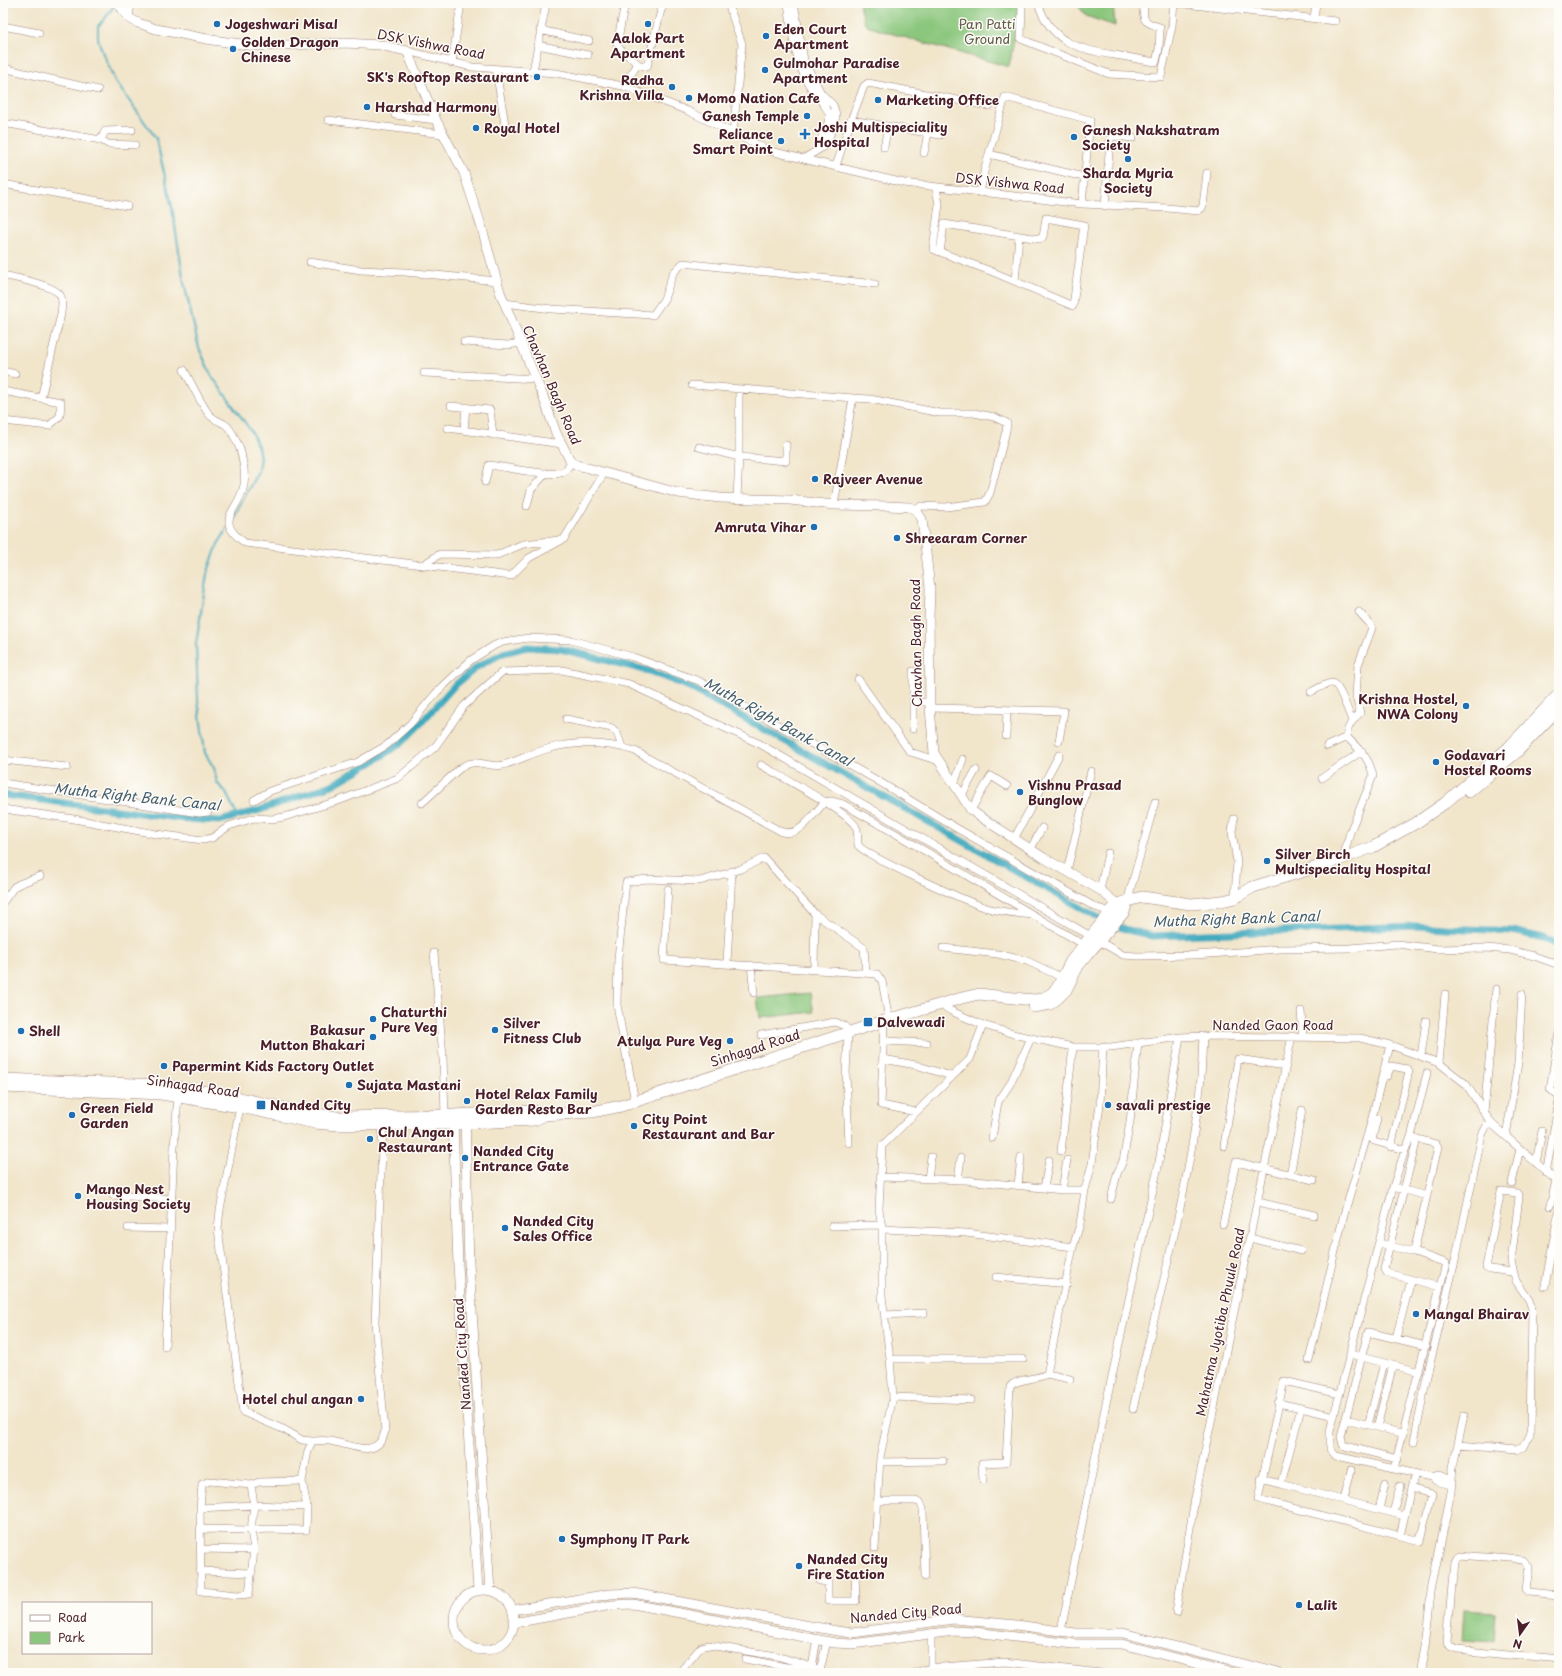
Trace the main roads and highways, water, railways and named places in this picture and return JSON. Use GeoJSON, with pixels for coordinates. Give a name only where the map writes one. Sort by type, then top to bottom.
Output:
{"type":"FeatureCollection","features":[{"type":"Feature","properties":{"kind":"main road"},"geometry":{"type":"LineString","coordinates":[[1238,896],[1253,887],[1373,848],[1416,822],[1445,803],[1497,758],[1559,694]]}},
{"type":"Feature","properties":{"kind":"main road"},"geometry":{"type":"LineString","coordinates":[[1118,906],[1134,899],[1150,897],[1174,902],[1198,904],[1213,903],[1286,885],[1367,858],[1402,839],[1444,812],[1497,770],[1517,752],[1559,708]]}},
{"type":"Feature","properties":{"kind":"main road","name":"Sinhagad Road"},"geometry":{"type":"LineString","coordinates":[[1091,943],[1121,915],[1118,906]]}},
{"type":"Feature","properties":{"kind":"main road","name":"Sinhagad Road"},"geometry":{"type":"LineString","coordinates":[[3,1087],[127,1087],[240,1107],[292,1113],[337,1121],[383,1124],[535,1112],[545,1115],[610,1109],[940,1004],[970,996],[991,1002],[1039,1007],[1050,1004],[1058,998],[1075,964],[1118,906]]}},
{"type":"Feature","properties":{"kind":"main road","name":"Sinhagad Road"},"geometry":{"type":"LineString","coordinates":[[3,1079],[197,1090],[292,1113]]}},
{"type":"Feature","properties":{"kind":"main road","name":"Sinhagad Road"},"geometry":{"type":"LineString","coordinates":[[337,1121],[456,1118]]}},
{"type":"Feature","properties":{"kind":"waterway"},"geometry":{"type":"LineString","coordinates":[[115,4],[98,26],[98,39],[115,81],[156,138],[172,207],[184,283],[199,348],[211,375],[251,431],[258,447],[260,458],[258,471],[232,521]]}},
{"type":"Feature","properties":{"kind":"waterway"},"geometry":{"type":"LineString","coordinates":[[228,528],[218,544],[207,574],[196,644],[198,700],[205,753],[214,768],[217,783],[225,791],[238,817]]}},
{"type":"Feature","properties":{"kind":"waterway","name":"Mutha Right Bank Canal"},"geometry":{"type":"LineString","coordinates":[[3,795],[185,819],[220,821],[260,810],[332,785],[369,764],[401,743],[454,686],[477,667],[503,653],[527,647],[561,649],[649,671],[689,687],[1106,922],[1128,930],[1153,936],[1415,926],[1513,931],[1543,938],[1559,946]]}},
{"type":"Feature","properties":{"kind":"place","name":"Jogeshwari Misal"},"geometry":{"type":"Point","coordinates":[217,24]}},
{"type":"Feature","properties":{"kind":"place","name":"Aalok Part Apartment"},"geometry":{"type":"Point","coordinates":[648,24]}},
{"type":"Feature","properties":{"kind":"place","name":"Eden Court Apartment"},"geometry":{"type":"Point","coordinates":[766,36]}},
{"type":"Feature","properties":{"kind":"place","name":"Golden Dragon Chinese"},"geometry":{"type":"Point","coordinates":[233,49]}},
{"type":"Feature","properties":{"kind":"place","name":"Gulmohar Paradise Apartment"},"geometry":{"type":"Point","coordinates":[765,70]}},
{"type":"Feature","properties":{"kind":"place","name":"SK's Rooftop Restaurant"},"geometry":{"type":"Point","coordinates":[537,77]}},
{"type":"Feature","properties":{"kind":"place","name":"Radha Krishna Villa"},"geometry":{"type":"Point","coordinates":[672,87]}},
{"type":"Feature","properties":{"kind":"place","name":"Momo Nation Cafe"},"geometry":{"type":"Point","coordinates":[689,98]}},
{"type":"Feature","properties":{"kind":"place","name":"Marketing Office"},"geometry":{"type":"Point","coordinates":[878,100]}},
{"type":"Feature","properties":{"kind":"place","name":"Harshad Harmony"},"geometry":{"type":"Point","coordinates":[367,107]}},
{"type":"Feature","properties":{"kind":"place","name":"Ganesh Temple"},"geometry":{"type":"Point","coordinates":[807,116]}},
{"type":"Feature","properties":{"kind":"place","name":"Royal Hotel"},"geometry":{"type":"Point","coordinates":[476,128]}},
{"type":"Feature","properties":{"kind":"place","name":"Joshi Multispeciality Hospital"},"geometry":{"type":"Point","coordinates":[805,134]}},
{"type":"Feature","properties":{"kind":"place","name":"Ganesh Nakshatram Society"},"geometry":{"type":"Point","coordinates":[1074,137]}},
{"type":"Feature","properties":{"kind":"place","name":"Reliance Smart Point"},"geometry":{"type":"Point","coordinates":[781,141]}},
{"type":"Feature","properties":{"kind":"place","name":"Sharda Myria Society"},"geometry":{"type":"Point","coordinates":[1128,159]}},
{"type":"Feature","properties":{"kind":"place","name":"Rajveer Avenue"},"geometry":{"type":"Point","coordinates":[815,479]}},
{"type":"Feature","properties":{"kind":"place","name":"Amruta Vihar"},"geometry":{"type":"Point","coordinates":[814,527]}},
{"type":"Feature","properties":{"kind":"place","name":"Shreearam Corner"},"geometry":{"type":"Point","coordinates":[897,538]}},
{"type":"Feature","properties":{"kind":"place","name":"Krishna Hostel, NWA Colony"},"geometry":{"type":"Point","coordinates":[1466,706]}},
{"type":"Feature","properties":{"kind":"place","name":"Godavari Hostel Rooms"},"geometry":{"type":"Point","coordinates":[1436,762]}},
{"type":"Feature","properties":{"kind":"place","name":"Vishnu Prasad Bunglow"},"geometry":{"type":"Point","coordinates":[1020,792]}},
{"type":"Feature","properties":{"kind":"place","name":"Silver Birch Multispeciality Hospital"},"geometry":{"type":"Point","coordinates":[1267,861]}},
{"type":"Feature","properties":{"kind":"place","name":"Chaturthi Pure Veg"},"geometry":{"type":"Point","coordinates":[373,1019]}},
{"type":"Feature","properties":{"kind":"place","name":"Dalvewadi"},"geometry":{"type":"Point","coordinates":[868,1022]}},
{"type":"Feature","properties":{"kind":"place","name":"Silver Fitness Club"},"geometry":{"type":"Point","coordinates":[495,1030]}},
{"type":"Feature","properties":{"kind":"place","name":"Shell"},"geometry":{"type":"Point","coordinates":[21,1031]}},
{"type":"Feature","properties":{"kind":"place","name":"Bakasur Mutton Bhakari"},"geometry":{"type":"Point","coordinates":[373,1037]}},
{"type":"Feature","properties":{"kind":"place","name":"Atulya Pure Veg"},"geometry":{"type":"Point","coordinates":[730,1041]}},
{"type":"Feature","properties":{"kind":"place","name":"Papermint Kids Factory Outlet"},"geometry":{"type":"Point","coordinates":[164,1066]}},
{"type":"Feature","properties":{"kind":"place","name":"Sujata Mastani"},"geometry":{"type":"Point","coordinates":[349,1085]}},
{"type":"Feature","properties":{"kind":"place","name":"Hotel Relax Family Garden Resto Bar"},"geometry":{"type":"Point","coordinates":[467,1101]}},
{"type":"Feature","properties":{"kind":"place","name":"Nanded City"},"geometry":{"type":"Point","coordinates":[261,1105]}},
{"type":"Feature","properties":{"kind":"place","name":"savali prestige"},"geometry":{"type":"Point","coordinates":[1108,1105]}},
{"type":"Feature","properties":{"kind":"place","name":"Green Field Garden"},"geometry":{"type":"Point","coordinates":[72,1115]}},
{"type":"Feature","properties":{"kind":"place","name":"City Point Restaurant and Bar"},"geometry":{"type":"Point","coordinates":[634,1126]}},
{"type":"Feature","properties":{"kind":"place","name":"Chul Angan Restaurant"},"geometry":{"type":"Point","coordinates":[370,1139]}},
{"type":"Feature","properties":{"kind":"place","name":"Nanded City Entrance Gate"},"geometry":{"type":"Point","coordinates":[465,1158]}},
{"type":"Feature","properties":{"kind":"place","name":"Mango Nest Housing Society"},"geometry":{"type":"Point","coordinates":[78,1196]}},
{"type":"Feature","properties":{"kind":"place","name":"Nanded City Sales Office"},"geometry":{"type":"Point","coordinates":[505,1228]}},
{"type":"Feature","properties":{"kind":"place","name":"Mangal Bhairav"},"geometry":{"type":"Point","coordinates":[1416,1314]}},
{"type":"Feature","properties":{"kind":"place","name":"Hotel chul angan"},"geometry":{"type":"Point","coordinates":[361,1399]}},
{"type":"Feature","properties":{"kind":"place","name":"Symphony IT Park"},"geometry":{"type":"Point","coordinates":[562,1539]}},
{"type":"Feature","properties":{"kind":"place","name":"Nanded City Fire Station"},"geometry":{"type":"Point","coordinates":[799,1566]}},
{"type":"Feature","properties":{"kind":"place","name":"Lalit"},"geometry":{"type":"Point","coordinates":[1299,1605]}},
{"type":"Feature","properties":{"kind":"park label","name":"Pan Patti Ground"},"geometry":{"type":"Point","coordinates":[987,32]}}]}
